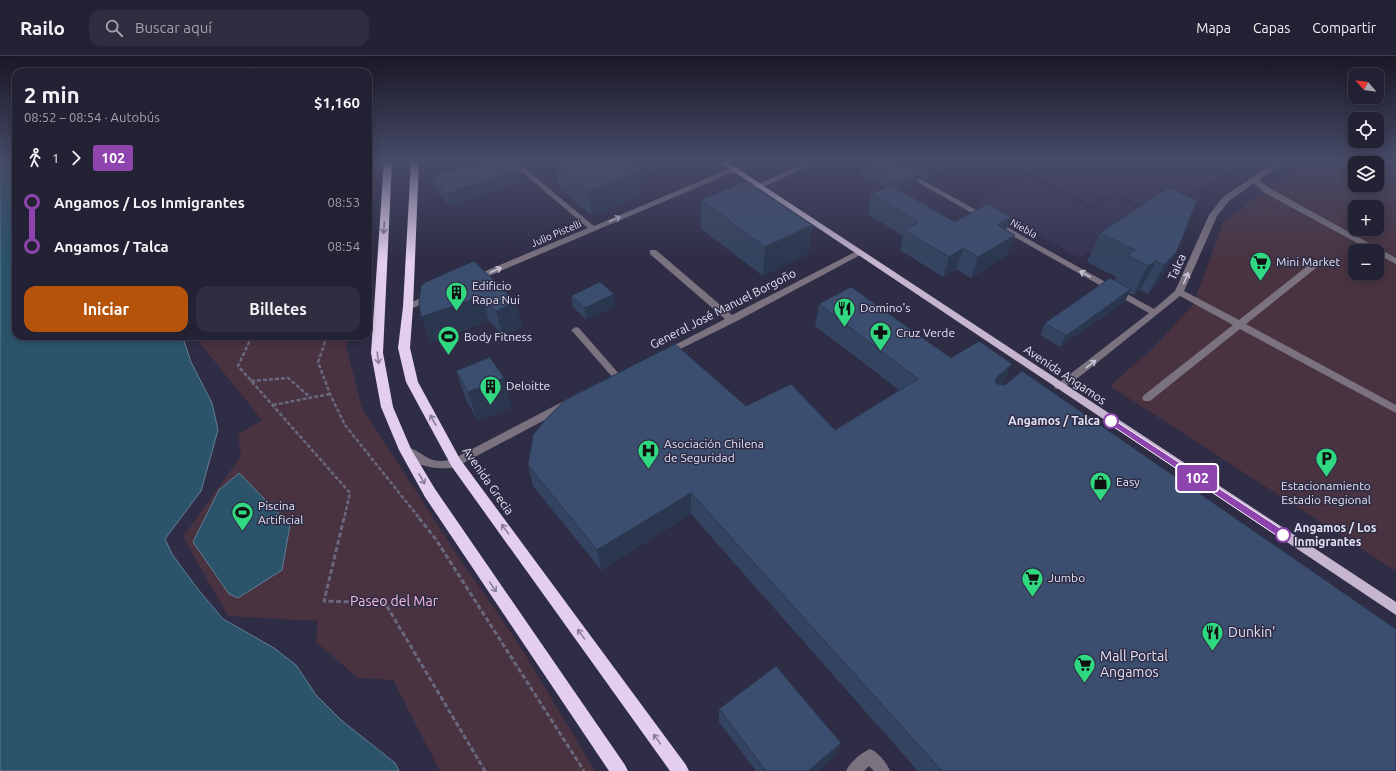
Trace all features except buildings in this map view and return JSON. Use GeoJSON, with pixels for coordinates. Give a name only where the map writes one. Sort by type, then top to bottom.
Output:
{"type":"FeatureCollection","features":[{"type":"Feature","properties":{"kind":"highway"},"geometry":{"type":"LineString","coordinates":[[386,194],[376,353],[387,407],[405,450],[433,498],[619,771]]}},
{"type":"Feature","properties":{"kind":"highway","name":"Avenida Grecia"},"geometry":{"type":"LineString","coordinates":[[413,194],[408,306],[404,348],[412,382],[456,462],[680,771]]}},
{"type":"Feature","properties":{"kind":"main road","name":"Avenida Angamos"},"geometry":{"type":"LineString","coordinates":[[771,194],[1396,610]]}},
{"type":"Feature","properties":{"kind":"street"},"geometry":{"type":"LineString","coordinates":[[552,194],[593,229]]}},
{"type":"Feature","properties":{"kind":"street","name":"Julio Pistelli"},"geometry":{"type":"LineString","coordinates":[[469,281],[676,194]]}},
{"type":"Feature","properties":{"kind":"street","name":"Niebla"},"geometry":{"type":"LineString","coordinates":[[943,194],[1155,313]]}},
{"type":"Feature","properties":{"kind":"street","name":"Talca"},"geometry":{"type":"LineString","coordinates":[[1059,387],[1155,313],[1179,292],[1213,216],[1226,199],[1233,194]]}},
{"type":"Feature","properties":{"kind":"street"},"geometry":{"type":"LineString","coordinates":[[1274,194],[1396,261]]}},
{"type":"Feature","properties":{"kind":"street"},"geometry":{"type":"LineString","coordinates":[[653,252],[732,320]]}},
{"type":"Feature","properties":{"kind":"street","name":"General José Manuel Borgoño"},"geometry":{"type":"LineString","coordinates":[[657,357],[732,320],[860,253]]}},
{"type":"Feature","properties":{"kind":"street"},"geometry":{"type":"LineString","coordinates":[[1147,398],[1313,266]]}},
{"type":"Feature","properties":{"kind":"street"},"geometry":{"type":"LineString","coordinates":[[1179,292],[1396,409]]}},
{"type":"Feature","properties":{"kind":"street"},"geometry":{"type":"LineString","coordinates":[[408,306],[440,293]]}},
{"type":"Feature","properties":{"kind":"street"},"geometry":{"type":"LineString","coordinates":[[576,330],[617,377]]}},
{"type":"Feature","properties":{"kind":"street"},"geometry":{"type":"LineString","coordinates":[[1024,376],[1032,369]]}},
{"type":"Feature","properties":{"kind":"street"},"geometry":{"type":"LineString","coordinates":[[405,450],[418,460],[428,463],[448,465],[576,399]]}},
{"type":"Feature","properties":{"kind":"street"},"geometry":{"type":"LineString","coordinates":[[853,771],[870,756],[883,771]]}},
{"type":"Feature","properties":{"kind":"path"},"geometry":{"type":"LineString","coordinates":[[250,340],[238,366],[350,493],[324,601],[385,603],[485,771]]}},
{"type":"Feature","properties":{"kind":"path"},"geometry":{"type":"LineString","coordinates":[[326,340],[318,362],[330,394],[345,425],[435,538],[584,771]]}},
{"type":"Feature","properties":{"kind":"path"},"geometry":{"type":"LineString","coordinates":[[251,381],[288,378],[311,398]]}},
{"type":"Feature","properties":{"kind":"path"},"geometry":{"type":"LineString","coordinates":[[272,405],[330,394]]}},
{"type":"Feature","properties":{"kind":"shaded area"},"geometry":{"type":"Polygon","coordinates":[[[992,194],[1061,194],[1089,209],[1113,197],[1148,214],[1080,258],[978,202],[992,194]]]}},
{"type":"Feature","properties":{"kind":"shaded area"},"geometry":{"type":"Polygon","coordinates":[[[1073,194],[1106,194],[1089,203],[1073,194]]]}},
{"type":"Feature","properties":{"kind":"shaded area"},"geometry":{"type":"Polygon","coordinates":[[[1120,194],[1191,194],[1188,196],[1183,227],[1120,194]]]}},
{"type":"Feature","properties":{"kind":"green space"},"geometry":{"type":"Polygon","coordinates":[[[372,194],[375,194],[372,207],[372,194]]]}},
{"type":"Feature","properties":{"kind":"green space","name":"Estacionamiento Estadio Regional"},"geometry":{"type":"Polygon","coordinates":[[[1262,194],[1396,194],[1396,571],[1110,386],[1152,349],[1193,305],[1223,223],[1262,194]]]}},
{"type":"Feature","properties":{"kind":"green space","name":"Paseo del Mar"},"geometry":{"type":"Polygon","coordinates":[[[197,340],[347,340],[346,346],[362,408],[458,556],[520,646],[595,771],[440,771],[393,680],[358,678],[316,642],[318,621],[228,616],[183,537],[241,456],[238,435],[262,420],[197,340]]]}},
{"type":"Feature","properties":{"kind":"water"},"geometry":{"type":"Polygon","coordinates":[[[0,194],[12,194],[12,340],[184,340],[191,362],[212,403],[218,430],[201,491],[165,539],[172,554],[197,588],[223,619],[274,648],[296,665],[316,695],[341,720],[395,763],[399,771],[0,771],[0,194]]]}},
{"type":"Feature","properties":{"kind":"water","name":"Piscina Artificial"},"geometry":{"type":"Polygon","coordinates":[[[239,473],[290,525],[282,570],[238,598],[229,594],[193,542],[219,490],[239,473]]]}},
{"type":"Feature","properties":{"kind":"bus line","name":"102"},"geometry":{"type":"LineString","coordinates":[[1111,421],[1283,535]]}},
{"type":"Feature","properties":{"kind":"place","name":"Mini Market"},"geometry":{"type":"Point","coordinates":[1261,282]}},
{"type":"Feature","properties":{"kind":"place","name":"Edificio Rapa Nui"},"geometry":{"type":"Point","coordinates":[457,312]}},
{"type":"Feature","properties":{"kind":"place","name":"Domino's"},"geometry":{"type":"Point","coordinates":[845,328]}},
{"type":"Feature","properties":{"kind":"place","name":"Cruz Verde"},"geometry":{"type":"Point","coordinates":[880,352]}},
{"type":"Feature","properties":{"kind":"place","name":"Body Fitness"},"geometry":{"type":"Point","coordinates":[448,356]}},
{"type":"Feature","properties":{"kind":"place","name":"Deloitte"},"geometry":{"type":"Point","coordinates":[491,406]}},
{"type":"Feature","properties":{"kind":"place","name":"Angamos / Talca"},"geometry":{"type":"Point","coordinates":[1111,421]}},
{"type":"Feature","properties":{"kind":"place","name":"Asociación Chilena de Seguridad"},"geometry":{"type":"Point","coordinates":[649,470]}},
{"type":"Feature","properties":{"kind":"place","name":"Estacionamiento Estadio Regional"},"geometry":{"type":"Point","coordinates":[1326,478]}},
{"type":"Feature","properties":{"kind":"place","name":"Easy"},"geometry":{"type":"Point","coordinates":[1101,502]}},
{"type":"Feature","properties":{"kind":"place","name":"Piscina Artificial"},"geometry":{"type":"Point","coordinates":[243,532]}},
{"type":"Feature","properties":{"kind":"place","name":"Angamos / Los Inmigrantes"},"geometry":{"type":"Point","coordinates":[1283,535]}},
{"type":"Feature","properties":{"kind":"place","name":"Jumbo"},"geometry":{"type":"Point","coordinates":[1033,598]}},
{"type":"Feature","properties":{"kind":"place","name":"Dunkin'"},"geometry":{"type":"Point","coordinates":[1212,652]}},
{"type":"Feature","properties":{"kind":"place","name":"Mall Portal Angamos"},"geometry":{"type":"Point","coordinates":[1085,684]}}]}
